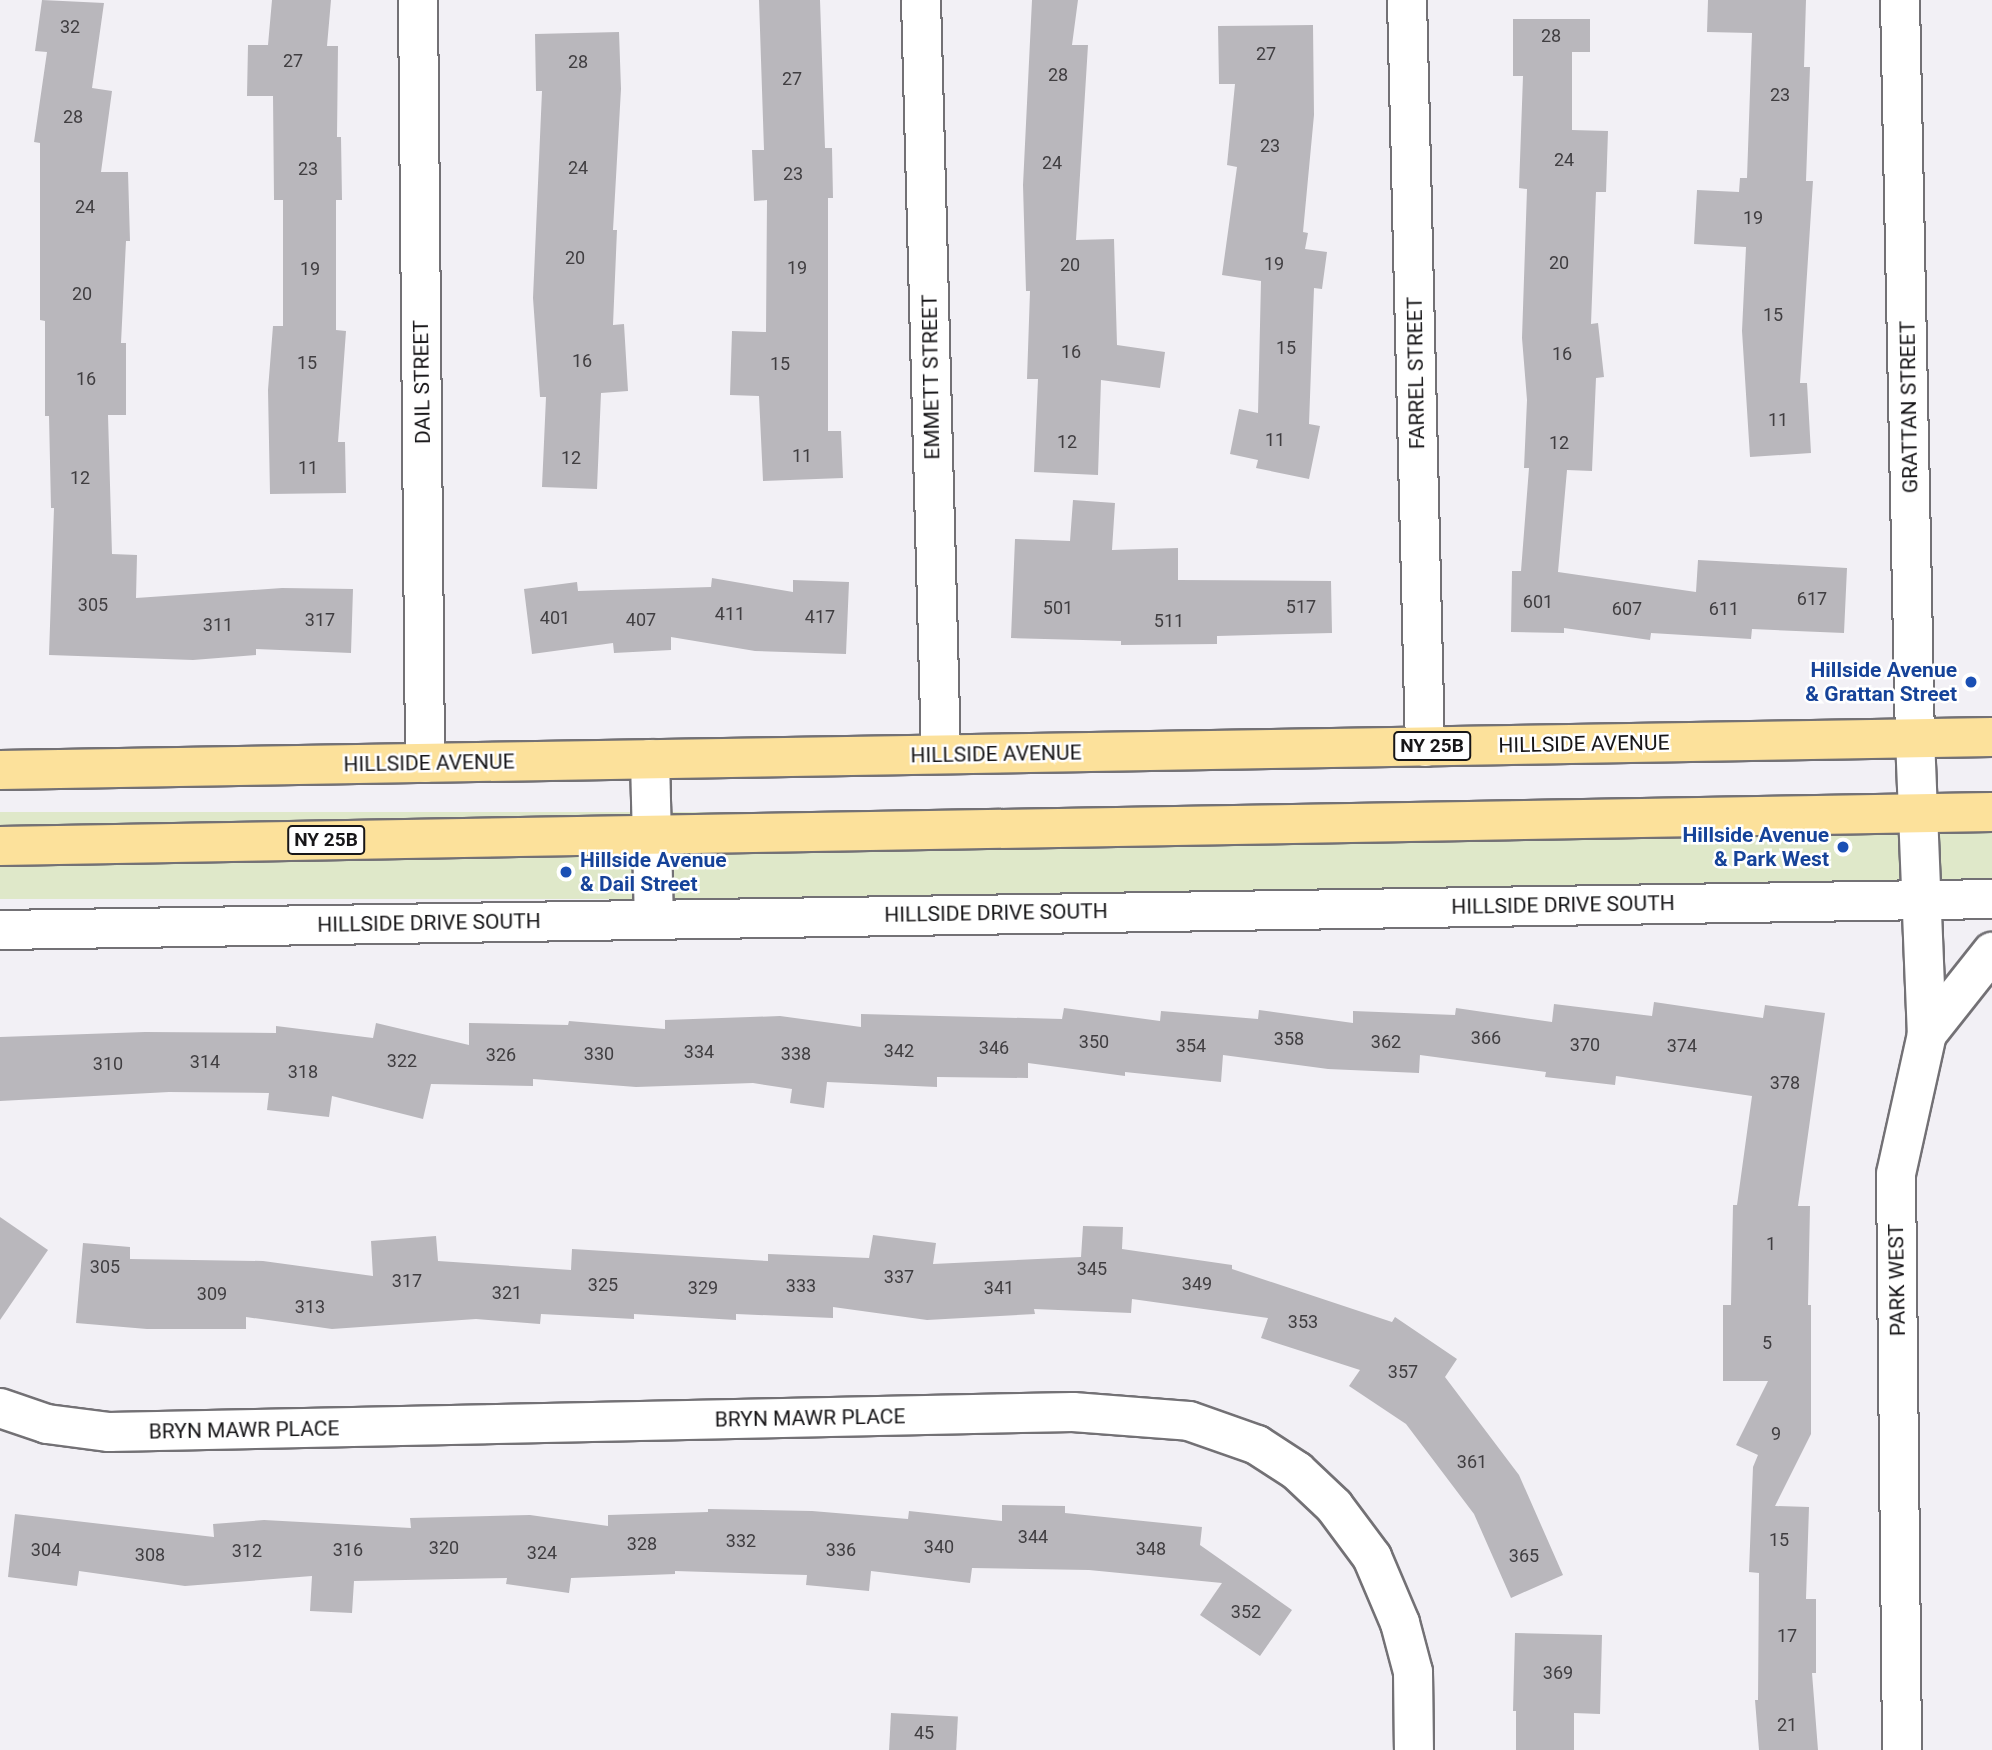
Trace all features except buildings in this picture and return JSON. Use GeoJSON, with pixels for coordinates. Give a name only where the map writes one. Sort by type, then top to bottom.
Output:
{"type":"FeatureCollection","features":[{"type":"Feature","properties":{"kind":"main road","name":"HILLSIDE AVENUE"},"geometry":{"type":"LineString","coordinates":[[0,770],[1992,737]]}},
{"type":"Feature","properties":{"kind":"main road","name":"NY 25B"},"geometry":{"type":"LineString","coordinates":[[0,846],[1992,812]]}},
{"type":"Feature","properties":{"kind":"street","name":"DAIL STREET"},"geometry":{"type":"LineString","coordinates":[[418,0],[425,763]]}},
{"type":"Feature","properties":{"kind":"street","name":"EMMETT STREET"},"geometry":{"type":"LineString","coordinates":[[921,0],[941,754]]}},
{"type":"Feature","properties":{"kind":"street","name":"FARREL STREET"},"geometry":{"type":"LineString","coordinates":[[1407,0],[1424,747]]}},
{"type":"Feature","properties":{"kind":"street","name":"GRATTAN STREET"},"geometry":{"type":"LineString","coordinates":[[1900,0],[1918,814]]}},
{"type":"Feature","properties":{"kind":"street"},"geometry":{"type":"LineString","coordinates":[[650,759],[654,919]]}},
{"type":"Feature","properties":{"kind":"street","name":"PARK WEST"},"geometry":{"type":"LineString","coordinates":[[1902,1750],[1896,1174],[1927,1034],[1918,814]]}},
{"type":"Feature","properties":{"kind":"street","name":"HILLSIDE DRIVE SOUTH"},"geometry":{"type":"LineString","coordinates":[[0,930],[1992,900]]}},
{"type":"Feature","properties":{"kind":"street"},"geometry":{"type":"LineString","coordinates":[[1927,1034],[1992,952]]}},
{"type":"Feature","properties":{"kind":"street","name":"BRYN MAWR PLACE"},"geometry":{"type":"LineString","coordinates":[[0,1408],[47,1424],[109,1432],[1073,1412],[1189,1421],[1257,1446],[1297,1471],[1334,1506],[1372,1557],[1401,1623],[1413,1672],[1414,1750]]}},
{"type":"Feature","properties":{"kind":"green space"},"geometry":{"type":"Polygon","coordinates":[[[0,812],[1992,812],[1992,899],[0,899],[0,812]]]}},
{"type":"Feature","properties":{"kind":"place","name":"Hillside Avenue & Grattan Street"},"geometry":{"type":"Point","coordinates":[1971,682]}},
{"type":"Feature","properties":{"kind":"place","name":"Hillside Avenue & Park West"},"geometry":{"type":"Point","coordinates":[1843,847]}},
{"type":"Feature","properties":{"kind":"place","name":"Hillside Avenue & Dail Street"},"geometry":{"type":"Point","coordinates":[566,872]}}]}
